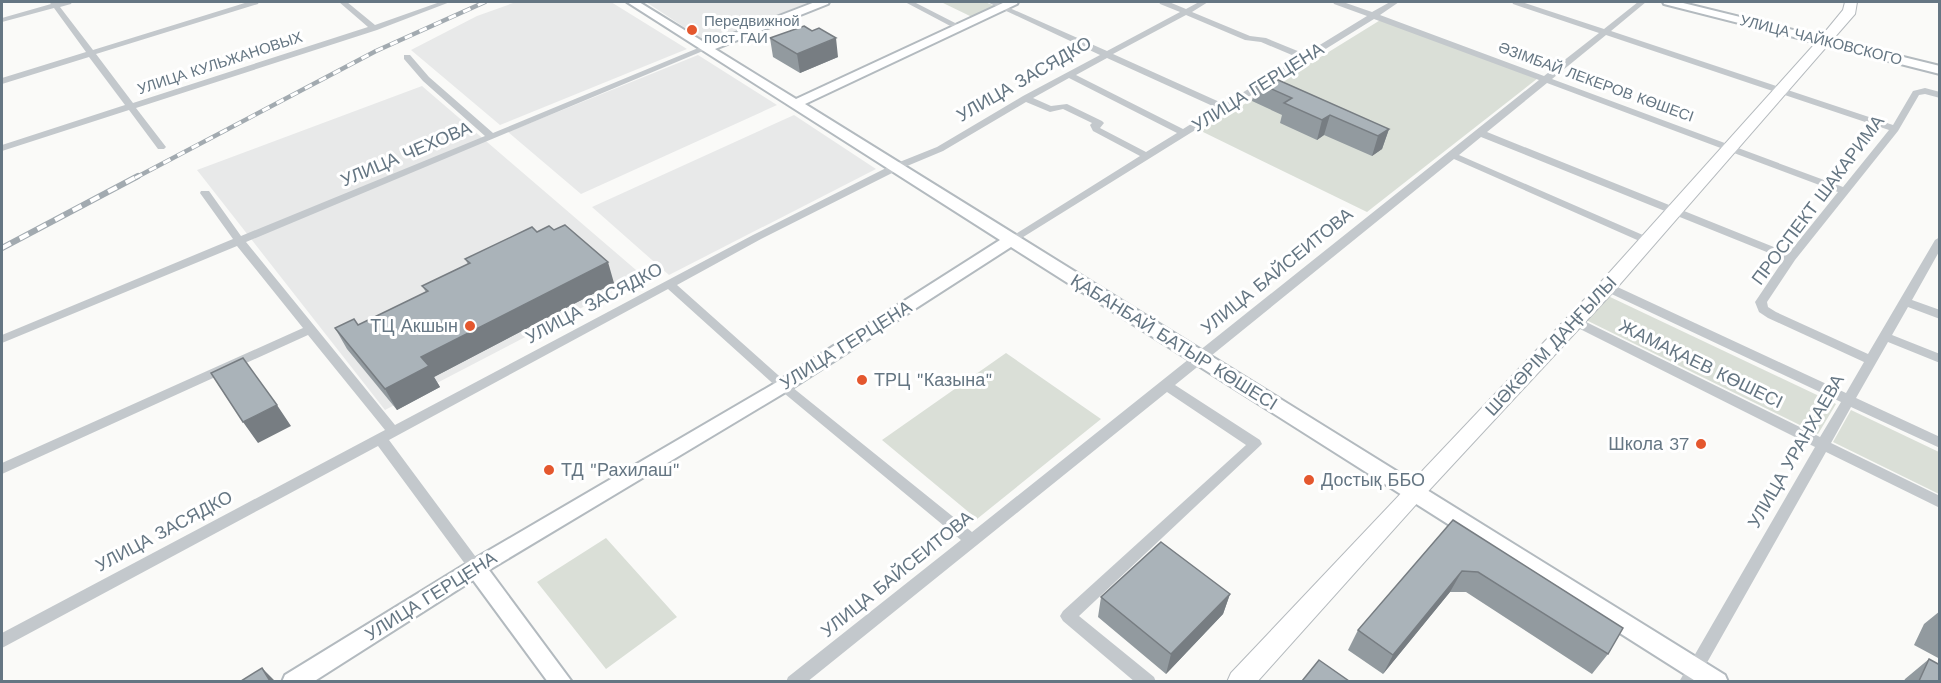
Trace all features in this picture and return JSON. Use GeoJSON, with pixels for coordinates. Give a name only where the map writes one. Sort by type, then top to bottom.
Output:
{"type":"FeatureCollection","features":[{"type":"Feature","properties":{"kind":"main road","name":"ШӘКӘРІМ ДАҢҒЫЛЫ"},"geometry":{"type":"LineString","coordinates":[[1240,681],[1607,287],[1825,41],[1850,11],[1851,2]]}},
{"type":"Feature","properties":{"kind":"street"},"geometry":{"type":"LineString","coordinates":[[2,20],[54,3],[69,2]]}},
{"type":"Feature","properties":{"kind":"street"},"geometry":{"type":"LineString","coordinates":[[2,81],[255,2]]}},
{"type":"Feature","properties":{"kind":"street"},"geometry":{"type":"LineString","coordinates":[[343,2],[374,28]]}},
{"type":"Feature","properties":{"kind":"street","name":"УЛИЦА КУЛЬЖАНОВЫХ"},"geometry":{"type":"LineString","coordinates":[[2,148],[374,28],[446,2]]}},
{"type":"Feature","properties":{"kind":"street","name":"ҚАБАНБАЙ БАТЫР КӨШЕСІ"},"geometry":{"type":"LineString","coordinates":[[632,2],[1413,493],[1691,674],[1717,681]]}},
{"type":"Feature","properties":{"kind":"street","name":"УЛИЦА ЧЕХОВА"},"geometry":{"type":"LineString","coordinates":[[2,339],[706,48],[824,2]]}},
{"type":"Feature","properties":{"kind":"street"},"geometry":{"type":"LineString","coordinates":[[909,2],[959,27]]}},
{"type":"Feature","properties":{"kind":"street"},"geometry":{"type":"LineString","coordinates":[[795,104],[959,27],[997,4],[1013,2]]}},
{"type":"Feature","properties":{"kind":"street"},"geometry":{"type":"LineString","coordinates":[[1163,2],[1248,38],[1263,40],[1304,57]]}},
{"type":"Feature","properties":{"kind":"street","name":"УЛИЦА ЗАСЯДКО"},"geometry":{"type":"LineString","coordinates":[[2,641],[757,237],[896,167],[940,149],[1026,98],[1204,2]]}},
{"type":"Feature","properties":{"kind":"street","name":"ӘЗІМБАЙ ЛЕКЕРОВ КӨШЕСІ"},"geometry":{"type":"LineString","coordinates":[[1337,2],[1844,191]]}},
{"type":"Feature","properties":{"kind":"street","name":"УЛИЦА ГЕРЦЕНА"},"geometry":{"type":"LineString","coordinates":[[293,681],[476,568],[783,386],[1011,240],[1395,2]]}},
{"type":"Feature","properties":{"kind":"street"},"geometry":{"type":"LineString","coordinates":[[1516,2],[1894,129]]}},
{"type":"Feature","properties":{"kind":"street","name":"УЛИЦА БАЙСЕИТОВА"},"geometry":{"type":"LineString","coordinates":[[794,681],[1642,2]]}},
{"type":"Feature","properties":{"kind":"street","name":"УЛИЦА ЧАЙКОВСКОГО"},"geometry":{"type":"LineString","coordinates":[[1668,2],[1940,70]]}},
{"type":"Feature","properties":{"kind":"street"},"geometry":{"type":"LineString","coordinates":[[54,3],[161,147]]}},
{"type":"Feature","properties":{"kind":"street"},"geometry":{"type":"LineString","coordinates":[[997,4],[1225,108]]}},
{"type":"Feature","properties":{"kind":"street"},"geometry":{"type":"LineString","coordinates":[[407,57],[426,79],[492,137]]}},
{"type":"Feature","properties":{"kind":"street"},"geometry":{"type":"LineString","coordinates":[[1069,75],[1184,133]]}},
{"type":"Feature","properties":{"kind":"street","name":"ПРОСПЕКТ ШАКАРИМА"},"geometry":{"type":"LineString","coordinates":[[1870,360],[1763,309],[1761,302],[1791,258],[1894,129],[1918,91],[1940,95]]}},
{"type":"Feature","properties":{"kind":"street"},"geometry":{"type":"LineString","coordinates":[[1026,98],[1050,109],[1064,106],[1099,123],[1095,125],[1096,129],[1147,156]]}},
{"type":"Feature","properties":{"kind":"street"},"geometry":{"type":"LineString","coordinates":[[1478,132],[1791,258]]}},
{"type":"Feature","properties":{"kind":"street"},"geometry":{"type":"LineString","coordinates":[[1452,155],[1648,241]]}},
{"type":"Feature","properties":{"kind":"street"},"geometry":{"type":"LineString","coordinates":[[205,193],[240,242],[310,329],[386,434],[476,568],[561,681]]}},
{"type":"Feature","properties":{"kind":"street","name":"УЛИЦА УРАНХАЕВА"},"geometry":{"type":"LineString","coordinates":[[1691,674],[1940,240]]}},
{"type":"Feature","properties":{"kind":"street"},"geometry":{"type":"LineString","coordinates":[[670,285],[783,386],[970,539]]}},
{"type":"Feature","properties":{"kind":"street"},"geometry":{"type":"LineString","coordinates":[[1607,287],[1940,443]]}},
{"type":"Feature","properties":{"kind":"street"},"geometry":{"type":"LineString","coordinates":[[1906,302],[1940,315]]}},
{"type":"Feature","properties":{"kind":"street","name":"ЖАМАҚАЕВ КӨШЕСІ"},"geometry":{"type":"LineString","coordinates":[[1575,322],[1940,503]]}},
{"type":"Feature","properties":{"kind":"street"},"geometry":{"type":"LineString","coordinates":[[2,469],[310,329]]}},
{"type":"Feature","properties":{"kind":"street"},"geometry":{"type":"LineString","coordinates":[[1884,336],[1940,359]]}},
{"type":"Feature","properties":{"kind":"street"},"geometry":{"type":"LineString","coordinates":[[1148,681],[1068,616],[1255,444],[1166,385]]}},
{"type":"Feature","properties":{"kind":"shaded area"},"geometry":{"type":"Polygon","coordinates":[[[516,2],[611,2],[687,49],[500,125],[411,50],[477,16],[516,2]]]}},
{"type":"Feature","properties":{"kind":"shaded area"},"geometry":{"type":"Polygon","coordinates":[[[646,2],[810,2],[708,43],[646,2]]]}},
{"type":"Feature","properties":{"kind":"shaded area"},"geometry":{"type":"Polygon","coordinates":[[[941,2],[985,2],[995,6],[972,17],[941,2]]]}},
{"type":"Feature","properties":{"kind":"shaded area"},"geometry":{"type":"Polygon","coordinates":[[[1382,19],[1538,78],[1367,212],[1201,131],[1382,19]]]}},
{"type":"Feature","properties":{"kind":"shaded area"},"geometry":{"type":"Polygon","coordinates":[[[698,55],[777,105],[581,194],[508,132],[698,55]]]}},
{"type":"Feature","properties":{"kind":"shaded area"},"geometry":{"type":"Polygon","coordinates":[[[422,86],[643,276],[385,410],[197,170],[422,86]]]}},
{"type":"Feature","properties":{"kind":"shaded area"},"geometry":{"type":"Polygon","coordinates":[[[794,115],[876,169],[669,275],[592,207],[794,115]]]}},
{"type":"Feature","properties":{"kind":"shaded area"},"geometry":{"type":"Polygon","coordinates":[[[1608,296],[1836,404],[1818,434],[1586,320],[1608,296]]]}},
{"type":"Feature","properties":{"kind":"shaded area"},"geometry":{"type":"Polygon","coordinates":[[[1006,353],[1101,419],[977,519],[882,440],[1006,353]]]}},
{"type":"Feature","properties":{"kind":"shaded area"},"geometry":{"type":"Polygon","coordinates":[[[1851,410],[1939,452],[1939,494],[1833,442],[1851,410]]]}},
{"type":"Feature","properties":{"kind":"shaded area"},"geometry":{"type":"Polygon","coordinates":[[[606,538],[677,617],[606,669],[537,582],[606,538]]]}},
{"type":"Feature","properties":{"kind":"building"},"geometry":{"type":"Polygon","coordinates":[[[804,26],[812,31],[819,28],[836,38],[797,54],[770,38],[804,26]]]}},
{"type":"Feature","properties":{"kind":"building"},"geometry":{"type":"Polygon","coordinates":[[[1267,75],[1389,129],[1378,136],[1330,115],[1322,120],[1284,103],[1292,98],[1256,82],[1267,75]]]}},
{"type":"Feature","properties":{"kind":"building","name":"ТЦ Акшын"},"geometry":{"type":"Polygon","coordinates":[[[565,225],[608,262],[421,357],[429,366],[385,389],[335,328],[354,319],[358,325],[428,291],[422,286],[470,263],[465,259],[532,227],[537,232],[549,226],[554,230],[565,225]]]}},
{"type":"Feature","properties":{"kind":"building"},"geometry":{"type":"Polygon","coordinates":[[[243,358],[277,405],[243,422],[211,373],[243,358]]]}},
{"type":"Feature","properties":{"kind":"building"},"geometry":{"type":"Polygon","coordinates":[[[1453,520],[1623,628],[1608,654],[1478,572],[1462,571],[1393,655],[1358,630],[1453,520]]]}},
{"type":"Feature","properties":{"kind":"building"},"geometry":{"type":"Polygon","coordinates":[[[1161,542],[1230,594],[1171,654],[1101,597],[1161,542]]]}},
{"type":"Feature","properties":{"kind":"building"},"geometry":{"type":"Polygon","coordinates":[[[1929,659],[1940,665],[1940,681],[1919,681],[1929,659]]]}},
{"type":"Feature","properties":{"kind":"building"},"geometry":{"type":"Polygon","coordinates":[[[1319,660],[1349,681],[1302,681],[1319,660]]]}},
{"type":"Feature","properties":{"kind":"building"},"geometry":{"type":"Polygon","coordinates":[[[262,668],[270,681],[241,681],[262,668]]]}},
{"type":"Feature","properties":{"kind":"railway"},"geometry":{"type":"LineString","coordinates":[[135,178],[376,51],[485,2]]}},
{"type":"Feature","properties":{"kind":"railway"},"geometry":{"type":"LineString","coordinates":[[2,248],[138,176]]}},
{"type":"Feature","properties":{"kind":"place","name":"Передвижной пост ГАИ"},"geometry":{"type":"Point","coordinates":[692,30]}},
{"type":"Feature","properties":{"kind":"place","name":"ТЦ Акшын"},"geometry":{"type":"Point","coordinates":[470,326]}},
{"type":"Feature","properties":{"kind":"place","name":"ТРЦ \"Казына\""},"geometry":{"type":"Point","coordinates":[862,380]}},
{"type":"Feature","properties":{"kind":"place","name":"Школа 37"},"geometry":{"type":"Point","coordinates":[1701,444]}},
{"type":"Feature","properties":{"kind":"place","name":"ТД \"Рахилаш\""},"geometry":{"type":"Point","coordinates":[549,470]}},
{"type":"Feature","properties":{"kind":"place","name":"Достық ББО"},"geometry":{"type":"Point","coordinates":[1309,480]}}]}
